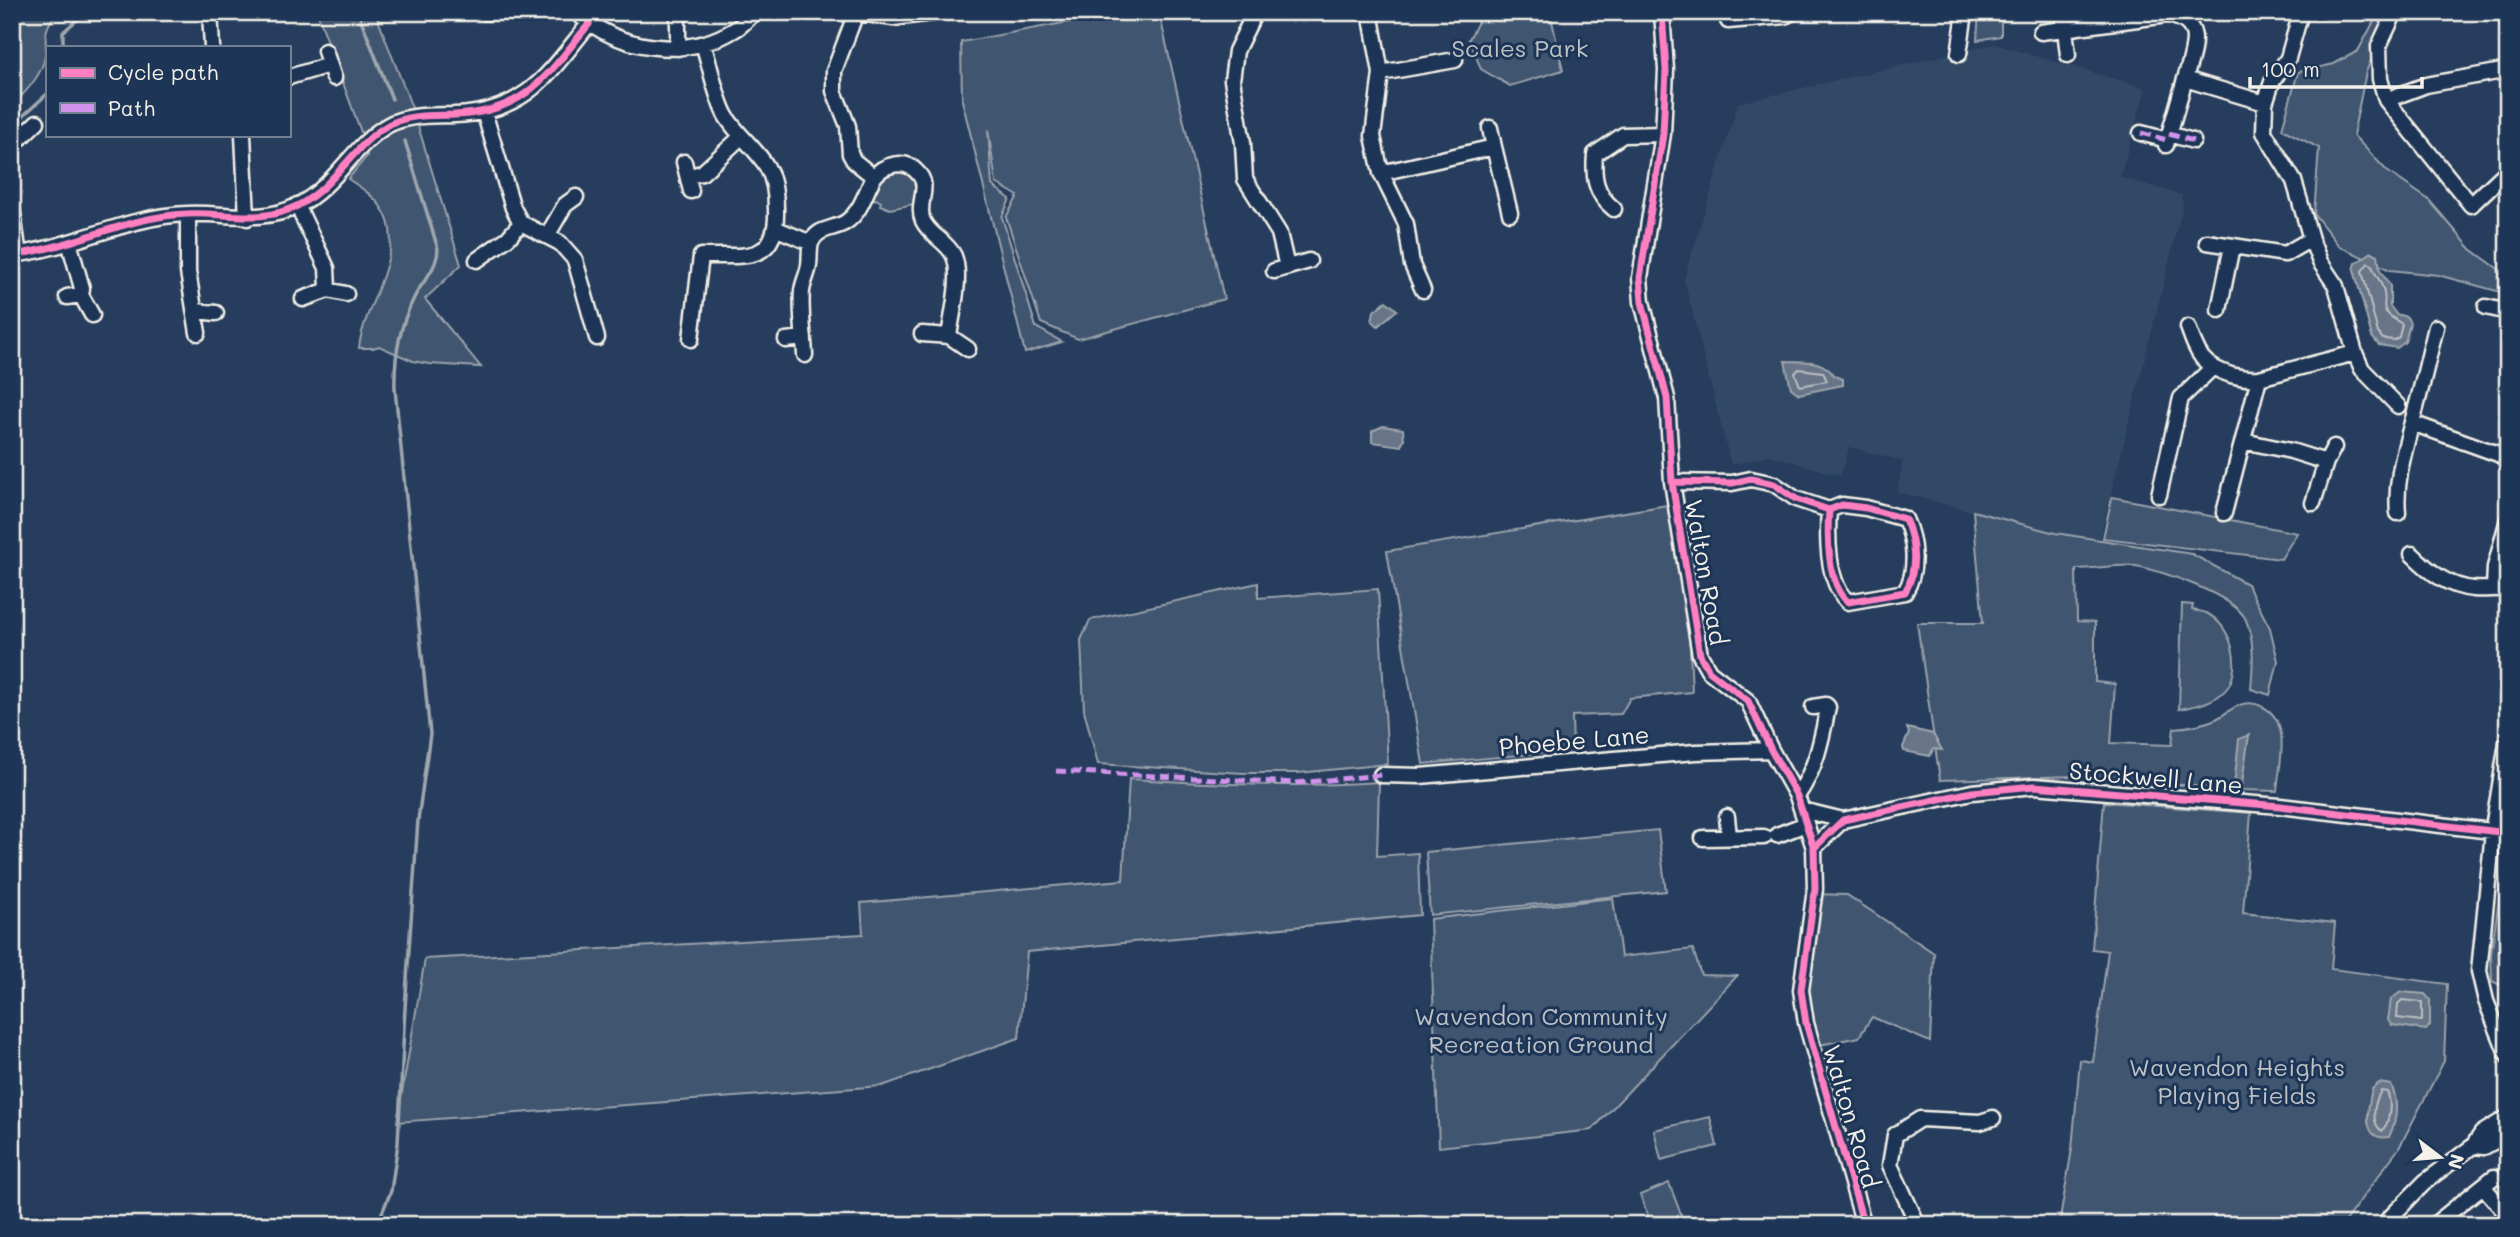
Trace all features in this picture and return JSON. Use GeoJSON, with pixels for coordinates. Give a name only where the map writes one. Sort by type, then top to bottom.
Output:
{"type":"FeatureCollection","features":[{"type":"Feature","properties":{"kind":"street"},"geometry":{"type":"LineString","coordinates":[[210,12],[212,46]]}},
{"type":"Feature","properties":{"kind":"street"},"geometry":{"type":"LineString","coordinates":[[576,12],[589,24],[629,44],[678,48],[703,44],[735,30],[755,12]]}},
{"type":"Feature","properties":{"kind":"street"},"geometry":{"type":"LineString","coordinates":[[678,12],[678,48]]}},
{"type":"Feature","properties":{"kind":"street"},"geometry":{"type":"LineString","coordinates":[[874,177],[850,154],[848,125],[834,91],[834,71],[855,13],[893,18],[940,12]]}},
{"type":"Feature","properties":{"kind":"street"},"geometry":{"type":"LineString","coordinates":[[1255,12],[1236,51],[1232,80],[1243,143],[1245,179],[1279,233],[1281,269],[1309,261]]}},
{"type":"Feature","properties":{"kind":"street"},"geometry":{"type":"LineString","coordinates":[[1370,12],[1381,73],[1373,136],[1381,173],[1406,225],[1412,249],[1412,265],[1423,290]]}},
{"type":"Feature","properties":{"kind":"street","name":"Walton Road"},"geometry":{"type":"LineString","coordinates":[[1662,12],[1666,70],[1663,134],[1640,278],[1642,302],[1667,398],[1672,482],[1700,655],[1709,671],[1748,701],[1797,796],[1814,848],[1815,889],[1801,990],[1805,1023],[1864,1225]]}},
{"type":"Feature","properties":{"kind":"street"},"geometry":{"type":"LineString","coordinates":[[1728,21],[1785,16],[1792,12]]}},
{"type":"Feature","properties":{"kind":"street"},"geometry":{"type":"LineString","coordinates":[[1959,54],[1965,12]]}},
{"type":"Feature","properties":{"kind":"street"},"geometry":{"type":"LineString","coordinates":[[2063,12],[2068,55]]}},
{"type":"Feature","properties":{"kind":"street"},"geometry":{"type":"LineString","coordinates":[[2301,12],[2288,58],[2272,82],[2265,103],[2264,132],[2294,181],[2311,240],[2320,262],[2336,286],[2362,369],[2398,406]]}},
{"type":"Feature","properties":{"kind":"street"},"geometry":{"type":"LineString","coordinates":[[2395,12],[2379,46],[2380,79],[2386,100],[2471,205],[2508,170]]}},
{"type":"Feature","properties":{"kind":"street"},"geometry":{"type":"LineString","coordinates":[[2041,32],[2167,15],[2194,18],[2194,44],[2167,139]]}},
{"type":"Feature","properties":{"kind":"street"},"geometry":{"type":"LineString","coordinates":[[12,207],[16,255],[153,218],[188,214],[247,218],[270,215],[297,205],[326,185],[365,143],[389,124],[416,117],[484,112],[524,96],[552,73],[589,24]]}},
{"type":"Feature","properties":{"kind":"street"},"geometry":{"type":"LineString","coordinates":[[691,339],[694,255],[754,255],[768,246],[777,229],[776,196],[767,166],[724,115],[703,44]]}},
{"type":"Feature","properties":{"kind":"street"},"geometry":{"type":"LineString","coordinates":[[1381,73],[1455,60]]}},
{"type":"Feature","properties":{"kind":"street"},"geometry":{"type":"LineString","coordinates":[[290,77],[329,65]]}},
{"type":"Feature","properties":{"kind":"street"},"geometry":{"type":"LineString","coordinates":[[2386,100],[2426,85],[2508,71]]}},
{"type":"Feature","properties":{"kind":"street"},"geometry":{"type":"LineString","coordinates":[[2185,79],[2265,103]]}},
{"type":"Feature","properties":{"kind":"street"},"geometry":{"type":"LineString","coordinates":[[484,112],[513,208],[521,223],[560,243],[575,260],[597,338]]}},
{"type":"Feature","properties":{"kind":"street"},"geometry":{"type":"LineString","coordinates":[[12,146],[37,121]]}},
{"type":"Feature","properties":{"kind":"street"},"geometry":{"type":"LineString","coordinates":[[1490,128],[1510,213]]}},
{"type":"Feature","properties":{"kind":"street"},"geometry":{"type":"LineString","coordinates":[[2141,132],[2167,139],[2193,141]]}},
{"type":"Feature","properties":{"kind":"street"},"geometry":{"type":"LineString","coordinates":[[1614,209],[1602,200],[1593,176],[1595,154],[1623,135],[1663,134]]}},
{"type":"Feature","properties":{"kind":"street"},"geometry":{"type":"LineString","coordinates":[[243,136],[247,218]]}},
{"type":"Feature","properties":{"kind":"street"},"geometry":{"type":"LineString","coordinates":[[688,177],[702,173],[741,137]]}},
{"type":"Feature","properties":{"kind":"street"},"geometry":{"type":"LineString","coordinates":[[1381,173],[1494,147]]}},
{"type":"Feature","properties":{"kind":"street"},"geometry":{"type":"LineString","coordinates":[[806,355],[802,288],[811,243],[821,231],[846,222],[862,204],[874,177],[888,167],[901,164],[915,169],[924,181],[921,216],[928,231],[954,256],[957,276],[949,336]]}},
{"type":"Feature","properties":{"kind":"street"},"geometry":{"type":"LineString","coordinates":[[547,236],[565,205],[576,197]]}},
{"type":"Feature","properties":{"kind":"street"},"geometry":{"type":"LineString","coordinates":[[297,205],[327,268],[327,290]]}},
{"type":"Feature","properties":{"kind":"street"},"geometry":{"type":"LineString","coordinates":[[188,214],[188,272],[198,333]]}},
{"type":"Feature","properties":{"kind":"street"},"geometry":{"type":"LineString","coordinates":[[477,260],[508,237],[521,223]]}},
{"type":"Feature","properties":{"kind":"street"},"geometry":{"type":"LineString","coordinates":[[777,229],[811,243]]}},
{"type":"Feature","properties":{"kind":"street"},"geometry":{"type":"LineString","coordinates":[[2207,242],[2285,254],[2311,240]]}},
{"type":"Feature","properties":{"kind":"street"},"geometry":{"type":"LineString","coordinates":[[69,242],[82,288],[74,296],[92,315]]}},
{"type":"Feature","properties":{"kind":"street"},"geometry":{"type":"LineString","coordinates":[[2219,310],[2232,246]]}},
{"type":"Feature","properties":{"kind":"street"},"geometry":{"type":"LineString","coordinates":[[303,299],[327,290],[346,294]]}},
{"type":"Feature","properties":{"kind":"street"},"geometry":{"type":"LineString","coordinates":[[2486,307],[2508,312]]}},
{"type":"Feature","properties":{"kind":"street"},"geometry":{"type":"LineString","coordinates":[[196,311],[216,313]]}},
{"type":"Feature","properties":{"kind":"street"},"geometry":{"type":"LineString","coordinates":[[576,328],[592,323]]}},
{"type":"Feature","properties":{"kind":"street"},"geometry":{"type":"LineString","coordinates":[[2188,327],[2196,352],[2211,369],[2248,379],[2355,353]]}},
{"type":"Feature","properties":{"kind":"street"},"geometry":{"type":"LineString","coordinates":[[2398,513],[2396,498],[2401,458],[2436,327]]}},
{"type":"Feature","properties":{"kind":"street"},"geometry":{"type":"LineString","coordinates":[[922,334],[949,336],[968,349]]}},
{"type":"Feature","properties":{"kind":"street"},"geometry":{"type":"LineString","coordinates":[[786,340],[804,338]]}},
{"type":"Feature","properties":{"kind":"street"},"geometry":{"type":"LineString","coordinates":[[2159,495],[2181,398],[2211,369]]}},
{"type":"Feature","properties":{"kind":"street"},"geometry":{"type":"LineString","coordinates":[[2224,513],[2259,378]]}},
{"type":"Feature","properties":{"kind":"street"},"geometry":{"type":"LineString","coordinates":[[2412,423],[2508,460]]}},
{"type":"Feature","properties":{"kind":"street"},"geometry":{"type":"LineString","coordinates":[[2243,441],[2326,462]]}},
{"type":"Feature","properties":{"kind":"street"},"geometry":{"type":"LineString","coordinates":[[2313,503],[2326,462],[2334,447]]}},
{"type":"Feature","properties":{"kind":"street"},"geometry":{"type":"LineString","coordinates":[[1672,482],[1732,483],[1751,479],[1773,484],[1796,499],[1829,510],[1842,505],[1866,508],[1905,519],[1913,536],[1913,580],[1905,592],[1847,602],[1839,594],[1826,541],[1829,510]]}},
{"type":"Feature","properties":{"kind":"street"},"geometry":{"type":"LineString","coordinates":[[2412,554],[2431,573],[2449,583],[2473,589],[2501,589],[2495,567],[2508,519]]}},
{"type":"Feature","properties":{"kind":"street"},"geometry":{"type":"LineString","coordinates":[[1797,796],[1815,759],[1828,707],[1813,707]]}},
{"type":"Feature","properties":{"kind":"street"},"geometry":{"type":"LineString","coordinates":[[2508,737],[2500,833],[2479,971],[2486,1001],[2508,1056]]}},
{"type":"Feature","properties":{"kind":"street","name":"Phoebe Lane"},"geometry":{"type":"LineString","coordinates":[[1381,775],[1420,776],[1695,752],[1771,750]]}},
{"type":"Feature","properties":{"kind":"street","name":"Stockwell Lane"},"geometry":{"type":"LineString","coordinates":[[1804,817],[1843,820],[1972,792],[2034,786],[2280,806],[2500,833]]}},
{"type":"Feature","properties":{"kind":"street"},"geometry":{"type":"LineString","coordinates":[[1727,817],[1729,837]]}},
{"type":"Feature","properties":{"kind":"street"},"geometry":{"type":"LineString","coordinates":[[1703,838],[1770,836],[1804,817]]}},
{"type":"Feature","properties":{"kind":"street"},"geometry":{"type":"LineString","coordinates":[[1814,848],[1843,820]]}},
{"type":"Feature","properties":{"kind":"street"},"geometry":{"type":"LineString","coordinates":[[2383,1225],[2426,1181],[2473,1146],[2482,1133],[2508,1116]]}},
{"type":"Feature","properties":{"kind":"street"},"geometry":{"type":"LineString","coordinates":[[1919,1225],[1890,1165],[1895,1135],[1920,1119],[1980,1122],[1993,1118]]}},
{"type":"Feature","properties":{"kind":"street"},"geometry":{"type":"LineString","coordinates":[[2473,1146],[2484,1147],[2508,1134]]}},
{"type":"Feature","properties":{"kind":"street"},"geometry":{"type":"LineString","coordinates":[[2434,1225],[2489,1182],[2508,1216]]}},
{"type":"Feature","properties":{"kind":"shaded area"},"geometry":{"type":"Polygon","coordinates":[[[1994,44],[2146,88],[2120,177],[2181,195],[2183,205],[2100,538],[2055,533],[1897,492],[1903,461],[1849,447],[1841,476],[1771,455],[1731,465],[1684,279],[1738,103],[1994,44]]]}},
{"type":"Feature","properties":{"kind":"green space"},"geometry":{"type":"Polygon","coordinates":[[[12,12],[58,12],[46,33],[41,70],[12,105],[12,12]]]}},
{"type":"Feature","properties":{"kind":"green space"},"geometry":{"type":"Polygon","coordinates":[[[317,12],[375,12],[414,113],[461,265],[425,299],[481,367],[413,361],[379,346],[359,348],[362,331],[388,258],[391,241],[389,223],[374,199],[348,179],[367,156],[365,143],[317,12]]]}},
{"type":"Feature","properties":{"kind":"green space"},"geometry":{"type":"Polygon","coordinates":[[[1123,12],[1159,12],[1224,299],[1078,339],[1041,323],[1006,217],[1018,196],[996,183],[988,129],[992,185],[1010,199],[1002,217],[1036,327],[1062,342],[1025,353],[962,100],[961,42],[1123,12]]]}},
{"type":"Feature","properties":{"kind":"green space","name":"Scales Park"},"geometry":{"type":"Polygon","coordinates":[[[1529,12],[1550,12],[1563,70],[1510,86],[1481,69],[1469,39],[1479,20],[1494,14],[1502,17],[1529,12]]]}},
{"type":"Feature","properties":{"kind":"green space"},"geometry":{"type":"Polygon","coordinates":[[[1979,12],[2001,12],[2001,36],[1977,40],[1979,12]]]}},
{"type":"Feature","properties":{"kind":"green space"},"geometry":{"type":"Polygon","coordinates":[[[2379,12],[2391,12],[2366,72],[2353,135],[2387,171],[2429,200],[2471,249],[2508,276],[2508,294],[2438,275],[2390,270],[2339,246],[2314,214],[2319,148],[2282,129],[2298,72],[2334,64],[2358,51],[2379,12]]]}},
{"type":"Feature","properties":{"kind":"green space"},"geometry":{"type":"Polygon","coordinates":[[[891,169],[907,169],[919,185],[914,204],[890,209],[880,205],[881,202],[876,199],[869,200],[884,174],[891,169]]]}},
{"type":"Feature","properties":{"kind":"green space"},"geometry":{"type":"Polygon","coordinates":[[[2112,497],[2297,533],[2281,559],[2103,538],[2112,497]]]}},
{"type":"Feature","properties":{"kind":"green space"},"geometry":{"type":"Polygon","coordinates":[[[1668,505],[1687,586],[1692,692],[1630,698],[1621,714],[1572,716],[1573,750],[1423,764],[1387,551],[1668,505]]]}},
{"type":"Feature","properties":{"kind":"green space"},"geometry":{"type":"Polygon","coordinates":[[[1973,511],[2055,533],[2192,554],[2247,584],[2270,628],[2278,661],[2270,695],[2251,689],[2251,637],[2246,620],[2239,611],[2213,593],[2179,579],[2136,566],[2076,569],[2077,621],[2095,622],[2095,682],[2115,684],[2111,743],[2172,745],[2174,728],[2211,721],[2242,704],[2256,704],[2271,713],[2281,732],[2277,791],[2076,776],[1940,780],[1917,623],[1983,623],[1973,511]]]}},
{"type":"Feature","properties":{"kind":"green space"},"geometry":{"type":"Polygon","coordinates":[[[1258,583],[1258,598],[1378,589],[1388,764],[1298,773],[1244,773],[1098,764],[1084,710],[1081,640],[1090,620],[1258,583]]]}},
{"type":"Feature","properties":{"kind":"green space"},"geometry":{"type":"Polygon","coordinates":[[[2182,604],[2193,605],[2192,610],[2206,613],[2223,627],[2232,647],[2234,668],[2228,687],[2218,696],[2199,705],[2179,709],[2182,604]]]}},
{"type":"Feature","properties":{"kind":"green space"},"geometry":{"type":"Polygon","coordinates":[[[1129,779],[1285,785],[1379,782],[1377,856],[1418,853],[1420,915],[1027,952],[1019,1038],[882,1086],[397,1122],[425,959],[863,934],[861,903],[1123,880],[1129,779]]]}},
{"type":"Feature","properties":{"kind":"green space","name":"Wavendon Heights Playing Fields"},"geometry":{"type":"Polygon","coordinates":[[[2104,802],[2251,813],[2243,913],[2335,923],[2331,969],[2447,984],[2444,1061],[2399,1148],[2342,1225],[2059,1225],[2072,1149],[2080,1060],[2093,1062],[2108,951],[2092,949],[2104,802]]]}},
{"type":"Feature","properties":{"kind":"green space"},"geometry":{"type":"Polygon","coordinates":[[[1658,830],[1666,891],[1430,915],[1426,852],[1658,830]]]}},
{"type":"Feature","properties":{"kind":"green space"},"geometry":{"type":"Polygon","coordinates":[[[2506,851],[2508,989],[2492,981],[2491,954],[2506,851]]]}},
{"type":"Feature","properties":{"kind":"green space"},"geometry":{"type":"Polygon","coordinates":[[[1815,894],[1847,895],[1934,953],[1930,1042],[1872,1017],[1859,1037],[1814,1046],[1804,996],[1815,894]]]}},
{"type":"Feature","properties":{"kind":"green space","name":"Wavendon Community Recreation Ground"},"geometry":{"type":"Polygon","coordinates":[[[1613,898],[1621,957],[1693,949],[1701,975],[1737,976],[1592,1130],[1439,1147],[1430,919],[1613,898]]]}},
{"type":"Feature","properties":{"kind":"green space"},"geometry":{"type":"Polygon","coordinates":[[[1710,1117],[1717,1146],[1661,1160],[1654,1130],[1710,1117]]]}},
{"type":"Feature","properties":{"kind":"green space"},"geometry":{"type":"Polygon","coordinates":[[[1669,1183],[1685,1225],[1652,1225],[1640,1195],[1669,1183]]]}},
{"type":"Feature","properties":{"kind":"water"},"geometry":{"type":"Polygon","coordinates":[[[2372,252],[2378,255],[2380,270],[2390,286],[2390,306],[2396,314],[2407,317],[2410,323],[2405,342],[2397,348],[2379,345],[2372,337],[2354,270],[2356,263],[2372,252]]]}},
{"type":"Feature","properties":{"kind":"water"},"geometry":{"type":"Polygon","coordinates":[[[1386,301],[1397,310],[1378,326],[1372,321],[1374,311],[1386,301]]]}},
{"type":"Feature","properties":{"kind":"water"},"geometry":{"type":"Polygon","coordinates":[[[1785,361],[1806,361],[1824,366],[1834,376],[1843,379],[1843,385],[1799,394],[1791,388],[1785,361]]]}},
{"type":"Feature","properties":{"kind":"water"},"geometry":{"type":"Polygon","coordinates":[[[1383,426],[1403,429],[1404,439],[1401,446],[1372,442],[1372,431],[1383,426]]]}},
{"type":"Feature","properties":{"kind":"water"},"geometry":{"type":"Polygon","coordinates":[[[1907,728],[1933,734],[1942,750],[1933,749],[1930,756],[1904,751],[1909,733],[1907,728]]]}},
{"type":"Feature","properties":{"kind":"water"},"geometry":{"type":"Polygon","coordinates":[[[2249,735],[2241,790],[2234,786],[2239,739],[2249,735]]]}},
{"type":"Feature","properties":{"kind":"water"},"geometry":{"type":"Polygon","coordinates":[[[2401,992],[2425,994],[2430,1000],[2430,1025],[2426,1030],[2392,1025],[2388,1020],[2391,999],[2401,992]]]}},
{"type":"Feature","properties":{"kind":"water"},"geometry":{"type":"Polygon","coordinates":[[[2379,1083],[2391,1085],[2395,1098],[2395,1118],[2389,1137],[2374,1134],[2368,1121],[2372,1089],[2379,1083]]]}},
{"type":"Feature","properties":{"kind":"waterway"},"geometry":{"type":"LineString","coordinates":[[63,46],[63,32],[86,12]]}},
{"type":"Feature","properties":{"kind":"waterway"},"geometry":{"type":"LineString","coordinates":[[358,12],[392,99]]}},
{"type":"Feature","properties":{"kind":"waterway"},"geometry":{"type":"LineString","coordinates":[[12,126],[46,95]]}},
{"type":"Feature","properties":{"kind":"waterway"},"geometry":{"type":"LineString","coordinates":[[377,1225],[391,1191],[398,1143],[418,820],[430,734],[395,377],[398,342],[405,320],[417,292],[432,269],[438,249],[405,141]]}},
{"type":"Feature","properties":{"kind":"marked path"},"geometry":{"type":"LineString","coordinates":[[2141,133],[2167,140]]}},
{"type":"Feature","properties":{"kind":"marked path"},"geometry":{"type":"LineString","coordinates":[[2169,134],[2193,141]]}},
{"type":"Feature","properties":{"kind":"marked path"},"geometry":{"type":"LineString","coordinates":[[1056,771],[1296,783],[1381,775]]}},
{"type":"Feature","properties":{"kind":"cycle path"},"geometry":{"type":"LineString","coordinates":[[1662,12],[1666,70],[1663,134],[1640,278],[1642,302],[1667,398],[1672,482],[1700,655],[1709,671],[1748,701],[1797,796],[1814,848],[1815,889],[1801,990],[1806,1023],[1864,1225]]}},
{"type":"Feature","properties":{"kind":"cycle path"},"geometry":{"type":"LineString","coordinates":[[12,255],[56,246],[165,216],[270,215],[297,206],[323,188],[376,133],[396,121],[412,117],[480,112],[501,107],[518,98],[548,74],[589,24]]}},
{"type":"Feature","properties":{"kind":"cycle path"},"geometry":{"type":"LineString","coordinates":[[1672,482],[1732,483],[1751,479],[1774,484],[1796,499],[1829,510],[1842,505],[1866,508],[1905,519],[1914,556],[1912,575],[1905,592],[1848,602],[1841,594],[1832,572],[1828,533],[1829,510]]}},
{"type":"Feature","properties":{"kind":"cycle path"},"geometry":{"type":"LineString","coordinates":[[1814,848],[1843,820],[1972,792],[2034,786],[2280,806],[2508,833]]}}]}
